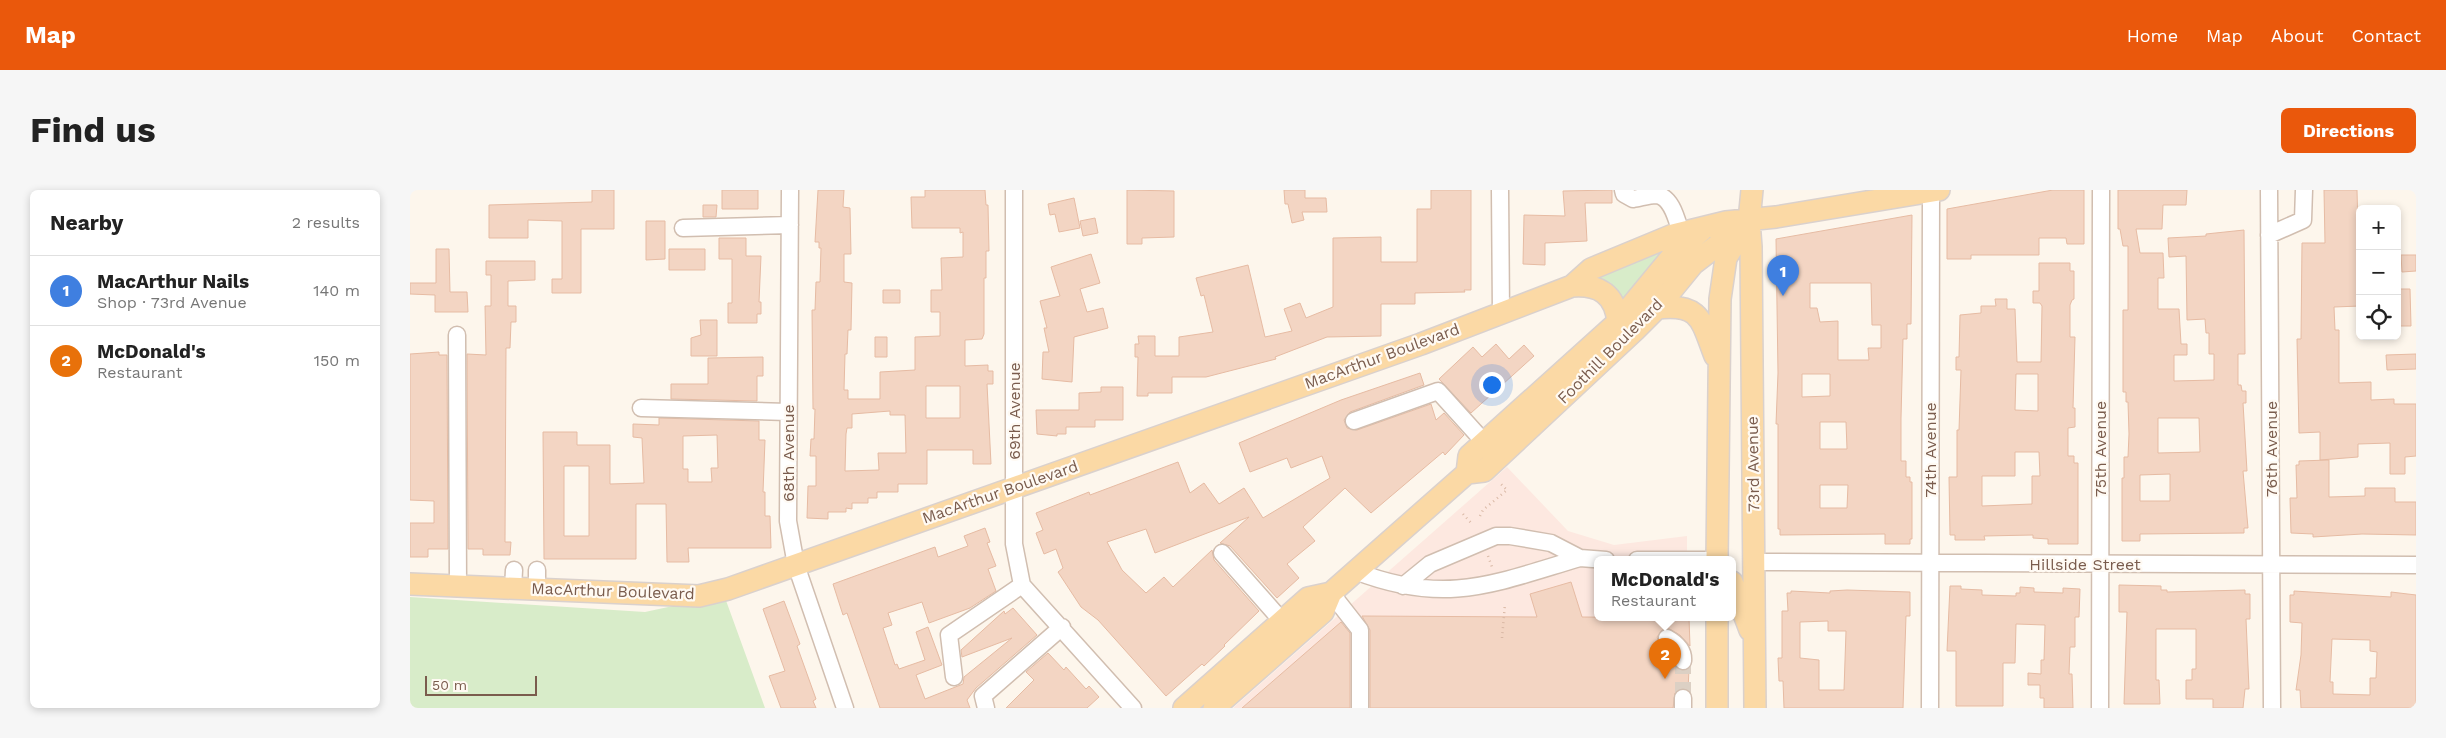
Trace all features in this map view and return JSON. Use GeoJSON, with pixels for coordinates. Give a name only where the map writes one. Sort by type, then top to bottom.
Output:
{"type":"FeatureCollection","features":[{"type":"Feature","properties":{"kind":"main road","name":"73rd Avenue"},"geometry":{"type":"LineString","coordinates":[[1752,190],[1749,221],[1751,247],[1755,562],[1755,708]]}},
{"type":"Feature","properties":{"kind":"main road","name":"MacArthur Boulevard"},"geometry":{"type":"LineString","coordinates":[[1572,286],[1591,269],[1681,233],[1726,222],[1749,221],[1925,191]]}},
{"type":"Feature","properties":{"kind":"main road","name":"73rd Avenue"},"geometry":{"type":"LineString","coordinates":[[1717,556],[1720,299],[1726,258],[1749,221]]}},
{"type":"Feature","properties":{"kind":"main road","name":"Foothill Boulevard"},"geometry":{"type":"LineString","coordinates":[[1214,708],[1323,612],[1330,593],[1467,473],[1484,471],[1543,418],[1657,308],[1693,264],[1749,221]]}},
{"type":"Feature","properties":{"kind":"main road","name":"Foothill Boulevard"},"geometry":{"type":"LineString","coordinates":[[1467,473],[1469,456],[1618,322],[1674,254],[1705,228]]}},
{"type":"Feature","properties":{"kind":"main road","name":"MacArthur Boulevard"},"geometry":{"type":"LineString","coordinates":[[410,584],[458,586],[514,579],[699,596],[728,589],[1421,344],[1572,286],[1588,285],[1602,292],[1616,308],[1618,322]]}},
{"type":"Feature","properties":{"kind":"main road"},"geometry":{"type":"LineString","coordinates":[[1657,308],[1680,306],[1696,314],[1701,321],[1719,367]]}},
{"type":"Feature","properties":{"kind":"main road","name":"Foothill Boulevard"},"geometry":{"type":"LineString","coordinates":[[1184,708],[1308,598],[1330,593]]}},
{"type":"Feature","properties":{"kind":"main road"},"geometry":{"type":"LineString","coordinates":[[1736,593],[1755,644]]}},
{"type":"Feature","properties":{"kind":"main road"},"geometry":{"type":"LineString","coordinates":[[1717,621],[1717,708]]}},
{"type":"Feature","properties":{"kind":"street","name":"68th Avenue"},"geometry":{"type":"LineString","coordinates":[[790,190],[788,522],[796,565],[846,708]]}},
{"type":"Feature","properties":{"kind":"street","name":"69th Avenue"},"geometry":{"type":"LineString","coordinates":[[1014,190],[1014,544],[1022,585]]}},
{"type":"Feature","properties":{"kind":"street"},"geometry":{"type":"LineString","coordinates":[[1500,190],[1501,313]]}},
{"type":"Feature","properties":{"kind":"street"},"geometry":{"type":"LineString","coordinates":[[1623,190],[1624,194],[1633,200],[1657,195],[1665,198],[1670,203],[1681,233]]}},
{"type":"Feature","properties":{"kind":"street","name":"75th Avenue"},"geometry":{"type":"LineString","coordinates":[[2100,708],[2101,190]]}},
{"type":"Feature","properties":{"kind":"street","name":"76th Avenue"},"geometry":{"type":"LineString","coordinates":[[2269,190],[2272,708]]}},
{"type":"Feature","properties":{"kind":"street"},"geometry":{"type":"LineString","coordinates":[[2269,235],[2303,220],[2304,190]]}},
{"type":"Feature","properties":{"kind":"street","name":"74th Avenue"},"geometry":{"type":"LineString","coordinates":[[1925,191],[1930,708]]}},
{"type":"Feature","properties":{"kind":"street"},"geometry":{"type":"LineString","coordinates":[[683,228],[790,225]]}},
{"type":"Feature","properties":{"kind":"street"},"geometry":{"type":"LineString","coordinates":[[457,335],[458,586]]}},
{"type":"Feature","properties":{"kind":"street"},"geometry":{"type":"LineString","coordinates":[[1354,421],[1438,391],[1484,442]]}},
{"type":"Feature","properties":{"kind":"street"},"geometry":{"type":"LineString","coordinates":[[1529,402],[1543,418]]}},
{"type":"Feature","properties":{"kind":"street"},"geometry":{"type":"LineString","coordinates":[[641,408],[788,412]]}},
{"type":"Feature","properties":{"kind":"street"},"geometry":{"type":"LineString","coordinates":[[1403,586],[1430,564],[1496,536],[1510,536],[1551,543],[1580,558]]}},
{"type":"Feature","properties":{"kind":"street"},"geometry":{"type":"LineString","coordinates":[[1222,553],[1282,621]]}},
{"type":"Feature","properties":{"kind":"street"},"geometry":{"type":"LineString","coordinates":[[1355,571],[1403,586],[1444,591],[1485,586],[1580,558],[1594,559]]}},
{"type":"Feature","properties":{"kind":"street","name":"Hillside Street"},"geometry":{"type":"LineString","coordinates":[[1755,562],[2416,565]]}},
{"type":"Feature","properties":{"kind":"street"},"geometry":{"type":"LineString","coordinates":[[954,677],[949,635],[1022,585],[1062,627],[1133,708]]}},
{"type":"Feature","properties":{"kind":"street"},"geometry":{"type":"LineString","coordinates":[[1330,593],[1360,630],[1360,708]]}},
{"type":"Feature","properties":{"kind":"street"},"geometry":{"type":"LineString","coordinates":[[986,708],[983,696],[1062,627]]}},
{"type":"Feature","properties":{"kind":"street"},"geometry":{"type":"LineString","coordinates":[[1667,638],[1676,642],[1683,660]]}},
{"type":"Feature","properties":{"kind":"path"},"geometry":{"type":"LineString","coordinates":[[1480,516],[1483,510],[1507,490],[1499,482]]}},
{"type":"Feature","properties":{"kind":"path"},"geometry":{"type":"LineString","coordinates":[[1462,514],[1472,524]]}},
{"type":"Feature","properties":{"kind":"path"},"geometry":{"type":"LineString","coordinates":[[1486,551],[1492,568]]}},
{"type":"Feature","properties":{"kind":"path"},"geometry":{"type":"LineString","coordinates":[[1502,638],[1505,604]]}},
{"type":"Feature","properties":{"kind":"shaded area"},"geometry":{"type":"Polygon","coordinates":[[[1507,467],[1568,531],[1614,545],[1687,536],[1687,556],[1594,556],[1594,621],[1688,621],[1689,708],[1233,708],[1507,467]]]}},
{"type":"Feature","properties":{"kind":"green space"},"geometry":{"type":"Polygon","coordinates":[[[1666,249],[1622,302],[1611,283],[1595,276],[1666,249]]]}},
{"type":"Feature","properties":{"kind":"green space"},"geometry":{"type":"Polygon","coordinates":[[[724,595],[765,708],[410,708],[410,597],[645,612],[724,595]]]}},
{"type":"Feature","properties":{"kind":"building"},"geometry":{"type":"Polygon","coordinates":[[[592,190],[614,190],[614,229],[581,229],[581,293],[552,293],[552,279],[562,279],[562,221],[528,220],[528,238],[489,238],[489,205],[592,202],[592,190]]]}},
{"type":"Feature","properties":{"kind":"building"},"geometry":{"type":"Polygon","coordinates":[[[722,190],[758,190],[758,209],[722,209],[722,190]]]}},
{"type":"Feature","properties":{"kind":"building"},"geometry":{"type":"Polygon","coordinates":[[[818,190],[844,190],[843,207],[850,208],[851,254],[844,254],[844,282],[852,283],[851,330],[848,330],[847,354],[845,354],[844,390],[848,390],[848,399],[880,399],[880,372],[915,370],[915,337],[940,336],[940,312],[931,312],[931,290],[942,290],[941,258],[963,257],[963,232],[960,233],[960,228],[912,228],[911,197],[925,197],[925,190],[985,190],[986,205],[988,205],[989,251],[986,251],[986,278],[984,278],[984,334],[982,339],[965,340],[965,366],[988,365],[988,371],[993,371],[993,384],[987,384],[991,464],[973,464],[973,450],[927,450],[927,484],[898,484],[898,492],[877,492],[877,498],[868,498],[868,503],[852,503],[852,509],[846,508],[846,512],[828,512],[828,519],[807,518],[808,486],[816,486],[816,456],[810,456],[811,439],[814,439],[815,409],[813,409],[812,310],[815,310],[816,282],[820,282],[821,248],[819,248],[819,242],[815,242],[818,190]],[[926,386],[926,418],[960,418],[960,386],[926,386]],[[890,411],[852,414],[852,428],[847,428],[846,434],[845,471],[879,470],[878,453],[906,453],[905,415],[890,415],[890,411]]]}},
{"type":"Feature","properties":{"kind":"building"},"geometry":{"type":"Polygon","coordinates":[[[1127,190],[1174,191],[1174,237],[1142,238],[1142,244],[1127,244],[1127,190]]]}},
{"type":"Feature","properties":{"kind":"building"},"geometry":{"type":"Polygon","coordinates":[[[1284,190],[1305,190],[1305,198],[1326,198],[1327,212],[1302,212],[1304,220],[1292,223],[1288,204],[1285,204],[1284,190]]]}},
{"type":"Feature","properties":{"kind":"building"},"geometry":{"type":"Polygon","coordinates":[[[1431,190],[1471,190],[1471,290],[1464,290],[1465,292],[1415,293],[1415,304],[1381,304],[1381,336],[1327,337],[1275,357],[1276,359],[1206,377],[1172,377],[1172,393],[1148,393],[1148,396],[1137,396],[1138,357],[1135,357],[1135,344],[1139,344],[1138,336],[1155,336],[1155,356],[1179,356],[1179,337],[1213,332],[1204,295],[1201,296],[1196,278],[1248,265],[1265,337],[1292,331],[1284,309],[1300,303],[1306,318],[1333,307],[1333,238],[1381,237],[1381,262],[1417,262],[1417,209],[1431,209],[1431,190]]]}},
{"type":"Feature","properties":{"kind":"building"},"geometry":{"type":"Polygon","coordinates":[[[1612,190],[1612,203],[1585,203],[1587,241],[1545,243],[1545,265],[1523,264],[1524,215],[1565,216],[1563,191],[1612,190]]]}},
{"type":"Feature","properties":{"kind":"building"},"geometry":{"type":"Polygon","coordinates":[[[2053,190],[2084,190],[2084,244],[2067,244],[2066,238],[2039,238],[2039,255],[1971,255],[1971,259],[1947,259],[1947,209],[2053,190]]]}},
{"type":"Feature","properties":{"kind":"building"},"geometry":{"type":"Polygon","coordinates":[[[2118,190],[2187,190],[2186,205],[2163,205],[2162,229],[2136,229],[2140,253],[2163,253],[2164,278],[2158,278],[2158,309],[2179,309],[2181,344],[2187,344],[2187,355],[2174,355],[2174,381],[2214,380],[2214,354],[2209,354],[2209,333],[2206,333],[2205,319],[2187,320],[2186,256],[2169,257],[2168,238],[2206,236],[2206,234],[2244,230],[2245,354],[2238,354],[2238,385],[2241,385],[2242,391],[2246,391],[2246,403],[2243,403],[2247,471],[2243,471],[2248,528],[2244,528],[2244,533],[2140,534],[2140,541],[2122,541],[2122,478],[2124,478],[2124,457],[2128,457],[2129,434],[2128,402],[2126,402],[2126,392],[2123,392],[2123,310],[2128,310],[2128,246],[2123,246],[2120,229],[2118,229],[2118,190]],[[2158,418],[2158,453],[2200,452],[2199,418],[2158,418]],[[2170,474],[2140,475],[2140,501],[2170,501],[2170,474]]]}},
{"type":"Feature","properties":{"kind":"building"},"geometry":{"type":"Polygon","coordinates":[[[2324,190],[2357,190],[2356,306],[2334,307],[2335,330],[2339,330],[2339,383],[2371,382],[2371,400],[2394,399],[2394,404],[2416,404],[2416,456],[2405,457],[2405,474],[2390,474],[2390,443],[2358,444],[2358,457],[2320,460],[2320,432],[2299,433],[2297,339],[2301,339],[2302,243],[2325,243],[2324,190]]]}},
{"type":"Feature","properties":{"kind":"building"},"geometry":{"type":"Polygon","coordinates":[[[1074,198],[1080,228],[1059,232],[1055,214],[1050,215],[1048,204],[1074,198]]]}},
{"type":"Feature","properties":{"kind":"building"},"geometry":{"type":"Polygon","coordinates":[[[703,205],[717,205],[716,217],[703,217],[703,205]]]}},
{"type":"Feature","properties":{"kind":"building"},"geometry":{"type":"Polygon","coordinates":[[[1912,215],[1911,324],[1907,324],[1907,339],[1903,339],[1901,418],[1901,461],[1906,461],[1906,477],[1910,477],[1910,482],[1912,482],[1912,539],[1910,539],[1910,544],[1885,544],[1885,534],[1780,535],[1780,529],[1778,529],[1778,424],[1776,424],[1778,373],[1776,239],[1912,215]],[[1810,283],[1810,308],[1817,308],[1820,322],[1838,321],[1838,360],[1869,360],[1868,348],[1881,348],[1881,325],[1872,325],[1871,283],[1810,283]],[[1802,374],[1802,397],[1830,396],[1830,374],[1802,374]],[[1820,422],[1820,449],[1847,449],[1846,422],[1820,422]],[[1820,485],[1820,508],[1847,508],[1848,485],[1820,485]]]}},
{"type":"Feature","properties":{"kind":"building"},"geometry":{"type":"Polygon","coordinates":[[[1095,218],[1098,233],[1083,236],[1080,221],[1095,218]]]}},
{"type":"Feature","properties":{"kind":"building"},"geometry":{"type":"Polygon","coordinates":[[[646,221],[665,221],[665,259],[646,260],[646,221]]]}},
{"type":"Feature","properties":{"kind":"building"},"geometry":{"type":"Polygon","coordinates":[[[719,238],[746,238],[746,256],[761,256],[759,302],[761,302],[761,314],[757,314],[757,323],[728,323],[728,303],[732,303],[732,259],[719,259],[719,238]]]}},
{"type":"Feature","properties":{"kind":"building"},"geometry":{"type":"Polygon","coordinates":[[[436,249],[449,249],[450,292],[467,292],[468,312],[435,312],[435,295],[410,294],[410,283],[436,283],[436,249]]]}},
{"type":"Feature","properties":{"kind":"building"},"geometry":{"type":"Polygon","coordinates":[[[669,249],[705,249],[705,270],[669,270],[669,249]]]}},
{"type":"Feature","properties":{"kind":"building"},"geometry":{"type":"Polygon","coordinates":[[[1091,254],[1100,283],[1080,289],[1087,312],[1103,308],[1108,328],[1074,337],[1072,382],[1042,379],[1043,352],[1049,352],[1044,328],[1047,328],[1040,301],[1060,296],[1051,267],[1091,254]]]}},
{"type":"Feature","properties":{"kind":"building"},"geometry":{"type":"Polygon","coordinates":[[[2401,255],[2416,255],[2416,271],[2402,272],[2401,255]]]}},
{"type":"Feature","properties":{"kind":"building"},"geometry":{"type":"Polygon","coordinates":[[[486,261],[535,261],[535,280],[508,281],[508,306],[516,306],[516,322],[511,322],[510,348],[506,348],[505,542],[511,542],[510,555],[483,555],[483,549],[468,549],[467,354],[486,355],[485,306],[491,306],[491,275],[486,275],[486,261]]]}},
{"type":"Feature","properties":{"kind":"building"},"geometry":{"type":"Polygon","coordinates":[[[2039,263],[2070,263],[2070,271],[2074,271],[2074,299],[2070,305],[2070,337],[2075,337],[2073,408],[2075,408],[2075,427],[2068,428],[2068,456],[2074,456],[2074,463],[2078,463],[2078,544],[2048,544],[2048,539],[2033,538],[2033,535],[1984,536],[1985,540],[1955,540],[1955,535],[1950,535],[1949,477],[1957,477],[1957,430],[1959,430],[1961,370],[1956,370],[1956,357],[1959,357],[1960,315],[1981,313],[1981,306],[1996,306],[1995,299],[2007,299],[2007,309],[2015,309],[2017,362],[2041,362],[2042,306],[2040,303],[2033,303],[2033,291],[2039,291],[2039,263]],[[2016,374],[2015,410],[2038,411],[2038,374],[2016,374]],[[2015,452],[2015,476],[1982,476],[1982,506],[2032,504],[2032,476],[2040,476],[2039,452],[2015,452]]]}},
{"type":"Feature","properties":{"kind":"building"},"geometry":{"type":"Polygon","coordinates":[[[2401,289],[2410,289],[2411,326],[2401,326],[2401,289]]]}},
{"type":"Feature","properties":{"kind":"building"},"geometry":{"type":"Polygon","coordinates":[[[883,290],[900,290],[900,303],[883,303],[883,290]]]}},
{"type":"Feature","properties":{"kind":"building"},"geometry":{"type":"Polygon","coordinates":[[[700,320],[717,320],[717,356],[691,356],[691,338],[701,335],[700,320]]]}},
{"type":"Feature","properties":{"kind":"building"},"geometry":{"type":"Polygon","coordinates":[[[875,337],[887,337],[887,357],[875,357],[875,337]]]}},
{"type":"Feature","properties":{"kind":"building"},"geometry":{"type":"Polygon","coordinates":[[[1496,344],[1509,359],[1524,345],[1534,356],[1471,413],[1439,379],[1473,347],[1482,357],[1496,344]]]}},
{"type":"Feature","properties":{"kind":"building"},"geometry":{"type":"Polygon","coordinates":[[[439,352],[439,355],[447,355],[448,549],[428,549],[428,557],[410,557],[410,523],[434,523],[434,501],[410,500],[410,354],[439,352]]]}},
{"type":"Feature","properties":{"kind":"building"},"geometry":{"type":"Polygon","coordinates":[[[2416,354],[2416,369],[2387,370],[2386,355],[2416,354]]]}},
{"type":"Feature","properties":{"kind":"building"},"geometry":{"type":"Polygon","coordinates":[[[763,357],[763,376],[757,376],[757,401],[671,399],[671,384],[708,384],[708,358],[763,357]]]}},
{"type":"Feature","properties":{"kind":"building"},"geometry":{"type":"Polygon","coordinates":[[[1420,373],[1424,385],[1350,412],[1344,420],[1347,428],[1357,430],[1431,404],[1436,420],[1444,413],[1464,435],[1445,455],[1443,452],[1371,513],[1345,488],[1303,527],[1315,541],[1287,564],[1299,578],[1277,598],[1230,546],[1220,543],[1249,517],[1155,553],[1146,529],[1107,542],[1122,570],[1146,593],[1164,577],[1173,587],[1212,550],[1214,560],[1259,611],[1204,666],[1202,664],[1166,696],[1098,620],[1081,607],[1058,572],[1063,568],[1056,549],[1044,554],[1036,533],[1043,530],[1036,513],[1089,492],[1090,495],[1178,462],[1190,493],[1204,483],[1219,504],[1244,488],[1263,518],[1330,478],[1322,456],[1291,468],[1287,458],[1250,472],[1239,443],[1341,400],[1420,373]]]}},
{"type":"Feature","properties":{"kind":"building"},"geometry":{"type":"Polygon","coordinates":[[[1101,387],[1123,387],[1123,420],[1095,420],[1095,427],[1066,427],[1066,434],[1057,434],[1057,436],[1037,434],[1036,410],[1079,410],[1079,393],[1101,392],[1101,387]]]}},
{"type":"Feature","properties":{"kind":"building"},"geometry":{"type":"Polygon","coordinates":[[[659,418],[759,421],[759,440],[765,440],[763,492],[765,492],[765,516],[770,516],[771,548],[688,548],[689,562],[667,562],[666,504],[636,504],[636,559],[544,559],[543,432],[577,432],[577,445],[610,445],[610,484],[644,483],[642,438],[633,437],[633,424],[659,425],[659,418]],[[717,435],[683,436],[683,469],[688,469],[688,482],[712,482],[711,468],[718,468],[717,435]],[[564,466],[564,536],[589,536],[589,466],[564,466]]]}},
{"type":"Feature","properties":{"kind":"building"},"geometry":{"type":"Polygon","coordinates":[[[2329,460],[2329,497],[2365,496],[2365,488],[2395,488],[2395,502],[2416,502],[2416,535],[2362,534],[2313,537],[2313,534],[2291,533],[2290,498],[2297,498],[2296,465],[2299,465],[2299,461],[2329,460]]]}},
{"type":"Feature","properties":{"kind":"building"},"geometry":{"type":"Polygon","coordinates":[[[985,528],[990,542],[987,543],[996,566],[988,569],[996,591],[970,608],[929,623],[922,602],[888,613],[892,625],[883,628],[895,665],[897,664],[899,669],[925,660],[916,632],[928,627],[942,665],[916,675],[925,699],[963,684],[964,677],[1012,638],[962,657],[961,650],[1004,611],[1005,614],[1013,608],[1037,635],[976,688],[967,700],[970,708],[880,708],[847,613],[843,615],[833,584],[935,547],[938,557],[968,546],[964,536],[985,528]]]}},
{"type":"Feature","properties":{"kind":"building"},"geometry":{"type":"Polygon","coordinates":[[[1571,582],[1582,617],[1594,617],[1594,621],[1689,621],[1690,646],[1680,635],[1668,628],[1662,630],[1657,637],[1659,643],[1672,655],[1675,666],[1683,671],[1689,669],[1688,690],[1683,688],[1675,693],[1673,708],[1370,708],[1370,630],[1362,616],[1537,617],[1530,594],[1571,582]]]}},
{"type":"Feature","properties":{"kind":"building"},"geometry":{"type":"Polygon","coordinates":[[[2119,585],[2161,586],[2161,590],[2167,590],[2167,592],[2245,590],[2245,594],[2250,594],[2250,619],[2246,619],[2249,689],[2245,689],[2243,708],[2213,708],[2213,699],[2186,699],[2186,680],[2192,680],[2192,669],[2196,669],[2196,629],[2156,629],[2156,680],[2159,680],[2160,704],[2124,704],[2127,612],[2119,612],[2119,585]]]}},
{"type":"Feature","properties":{"kind":"building"},"geometry":{"type":"Polygon","coordinates":[[[1950,586],[1961,586],[1961,589],[1982,590],[1982,595],[2016,596],[2016,593],[2020,593],[2020,587],[2034,588],[2034,592],[2063,593],[2063,588],[2080,589],[2079,617],[2075,617],[2075,647],[2070,647],[2069,674],[2072,674],[2073,708],[2044,708],[2044,698],[2040,698],[2040,685],[2028,685],[2028,673],[2041,674],[2041,660],[2044,660],[2045,625],[2016,624],[2015,663],[2003,663],[2003,706],[1956,706],[1956,651],[1947,651],[1950,586]]]}},
{"type":"Feature","properties":{"kind":"building"},"geometry":{"type":"Polygon","coordinates":[[[1791,591],[1830,593],[1830,591],[1910,592],[1910,616],[1906,616],[1903,708],[1784,708],[1783,681],[1779,681],[1778,658],[1782,658],[1782,611],[1788,611],[1787,593],[1791,593],[1791,591]],[[1828,621],[1800,622],[1800,658],[1819,660],[1819,690],[1844,690],[1846,631],[1828,631],[1828,621]]]}},
{"type":"Feature","properties":{"kind":"building"},"geometry":{"type":"Polygon","coordinates":[[[2294,591],[2391,597],[2391,592],[2416,595],[2416,708],[2301,708],[2300,690],[2296,690],[2301,655],[2302,623],[2290,622],[2290,595],[2294,595],[2294,591]],[[2332,639],[2330,682],[2333,682],[2333,694],[2370,695],[2370,678],[2376,678],[2377,652],[2370,651],[2370,640],[2332,639]]]}},
{"type":"Feature","properties":{"kind":"building"},"geometry":{"type":"Polygon","coordinates":[[[784,601],[800,644],[797,646],[816,699],[813,701],[816,708],[781,708],[769,676],[785,671],[763,609],[784,601]]]}},
{"type":"Feature","properties":{"kind":"building"},"geometry":{"type":"Polygon","coordinates":[[[1341,622],[1350,633],[1350,708],[1242,708],[1341,622]]]}},
{"type":"Feature","properties":{"kind":"building"},"geometry":{"type":"Polygon","coordinates":[[[1048,653],[1064,670],[1066,667],[1086,689],[1089,686],[1099,697],[1087,708],[1006,708],[1034,680],[1026,672],[1048,653]]]}},
{"type":"Feature","properties":{"kind":"tunnel"},"geometry":{"type":"LineString","coordinates":[[1683,661],[1683,698]]}},
{"type":"Feature","properties":{"kind":"place","name":"MacArthur Nails"},"geometry":{"type":"Point","coordinates":[1783,296]}},
{"type":"Feature","properties":{"kind":"place","name":"McDonald's"},"geometry":{"type":"Point","coordinates":[1665,679]}}]}
